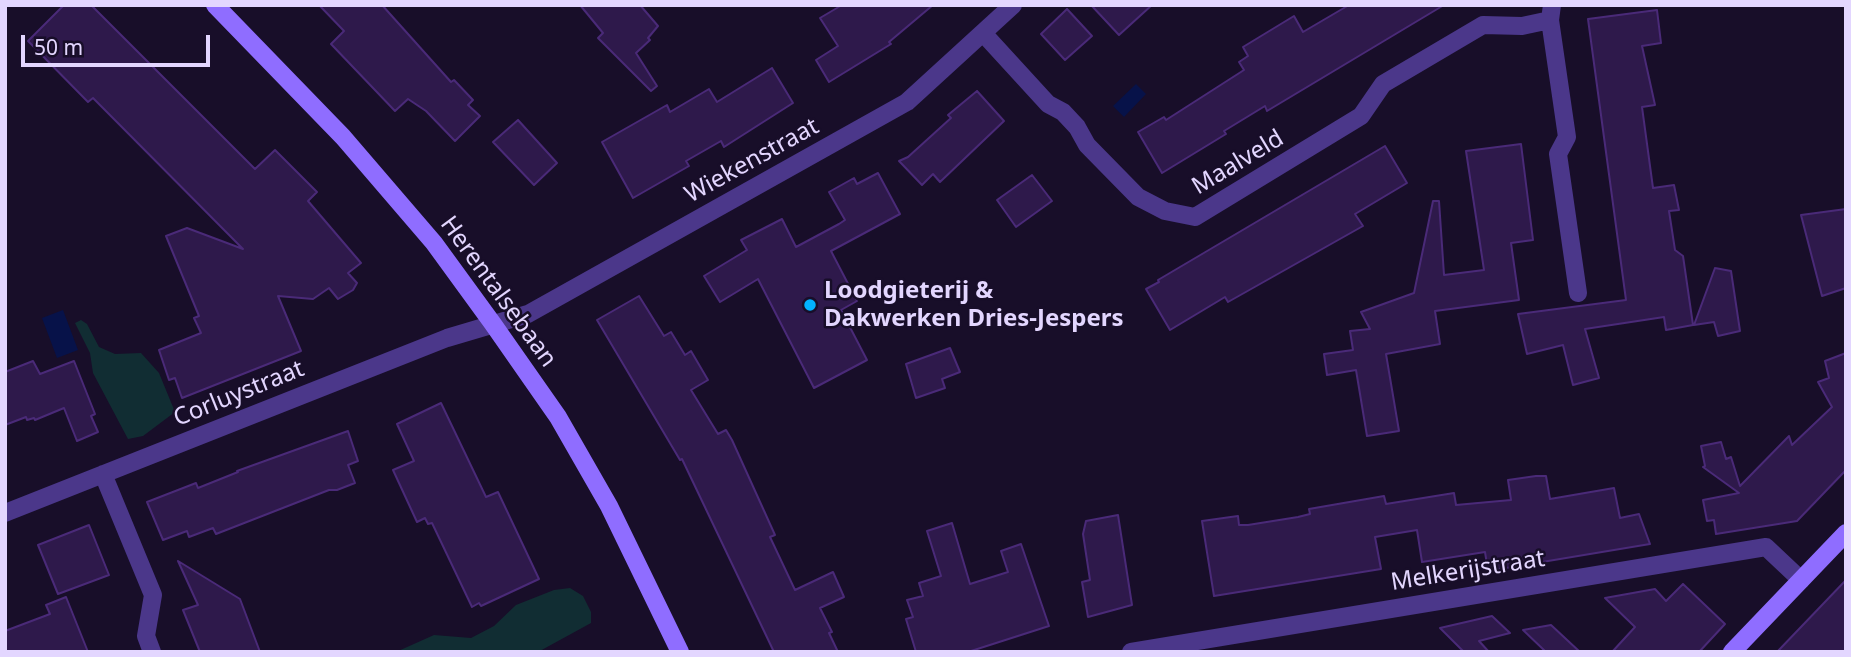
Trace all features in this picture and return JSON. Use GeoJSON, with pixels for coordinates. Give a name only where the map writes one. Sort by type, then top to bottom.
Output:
{"type":"FeatureCollection","features":[{"type":"Feature","properties":{"kind":"main road","name":"Herentalsebaan"},"geometry":{"type":"LineString","coordinates":[[215,5],[343,137],[434,243],[493,324],[558,417],[609,506],[680,652]]}},
{"type":"Feature","properties":{"kind":"main road"},"geometry":{"type":"LineString","coordinates":[[1732,652],[1846,533]]}},
{"type":"Feature","properties":{"kind":"street","name":"Wiekenstraat"},"geometry":{"type":"LineString","coordinates":[[493,324],[528,314],[907,102],[1013,5]]}},
{"type":"Feature","properties":{"kind":"street","name":"Maalveld"},"geometry":{"type":"LineString","coordinates":[[983,33],[1048,104],[1070,120],[1087,145],[1138,197],[1165,211],[1195,217],[1361,117],[1383,84],[1483,25],[1522,26],[1551,13],[1567,137],[1558,155],[1578,293]]}},
{"type":"Feature","properties":{"kind":"street","name":"Corluystraat"},"geometry":{"type":"LineString","coordinates":[[5,513],[425,346],[493,324]]}},
{"type":"Feature","properties":{"kind":"street"},"geometry":{"type":"LineString","coordinates":[[103,474],[153,595],[146,636],[152,652]]}},
{"type":"Feature","properties":{"kind":"street","name":"Melkerijstraat"},"geometry":{"type":"LineString","coordinates":[[1131,652],[1766,548],[1801,580]]}},
{"type":"Feature","properties":{"kind":"green space"},"geometry":{"type":"Polygon","coordinates":[[[81,320],[87,324],[99,347],[115,354],[141,353],[159,373],[175,412],[143,436],[128,439],[93,373],[90,353],[75,323],[81,320]]]}},
{"type":"Feature","properties":{"kind":"green space"},"geometry":{"type":"Polygon","coordinates":[[[570,588],[583,596],[591,612],[591,623],[538,652],[396,652],[434,635],[471,638],[494,626],[516,605],[554,590],[570,588]]]}},
{"type":"Feature","properties":{"kind":"shaded area"},"geometry":{"type":"Polygon","coordinates":[[[1136,84],[1146,94],[1124,117],[1113,106],[1136,84]]]}},
{"type":"Feature","properties":{"kind":"shaded area"},"geometry":{"type":"Polygon","coordinates":[[[63,310],[78,350],[57,358],[42,318],[63,310]]]}},
{"type":"Feature","properties":{"kind":"building"},"geometry":{"type":"Polygon","coordinates":[[[64,5],[91,5],[255,169],[275,150],[317,192],[308,201],[361,263],[348,273],[357,283],[353,290],[338,299],[329,288],[313,299],[278,296],[301,351],[182,398],[175,378],[169,380],[159,350],[201,333],[194,318],[199,316],[166,236],[187,228],[243,249],[93,98],[88,102],[28,41],[64,5]]]}},
{"type":"Feature","properties":{"kind":"building"},"geometry":{"type":"Polygon","coordinates":[[[319,5],[382,5],[451,82],[454,80],[473,100],[468,105],[480,116],[455,141],[426,111],[408,99],[395,111],[331,44],[344,31],[319,5]]]}},
{"type":"Feature","properties":{"kind":"building"},"geometry":{"type":"Polygon","coordinates":[[[580,5],[640,5],[658,26],[648,38],[650,40],[636,53],[657,86],[651,91],[598,38],[603,33],[580,5]]]}},
{"type":"Feature","properties":{"kind":"building"},"geometry":{"type":"Polygon","coordinates":[[[842,5],[933,5],[889,42],[891,44],[829,82],[816,60],[838,46],[820,18],[842,5]]]}},
{"type":"Feature","properties":{"kind":"building"},"geometry":{"type":"Polygon","coordinates":[[[1091,5],[1152,5],[1119,35],[1091,5]]]}},
{"type":"Feature","properties":{"kind":"building"},"geometry":{"type":"Polygon","coordinates":[[[1349,5],[1444,5],[1267,111],[1265,106],[1224,131],[1226,134],[1162,173],[1138,132],[1164,117],[1166,120],[1244,70],[1239,62],[1248,56],[1243,47],[1294,16],[1303,32],[1349,5]]]}},
{"type":"Feature","properties":{"kind":"building"},"geometry":{"type":"Polygon","coordinates":[[[1067,9],[1092,36],[1065,60],[1041,34],[1067,9]]]}},
{"type":"Feature","properties":{"kind":"building"},"geometry":{"type":"Polygon","coordinates":[[[1657,10],[1661,43],[1642,46],[1655,105],[1642,107],[1653,188],[1674,185],[1679,210],[1669,211],[1675,250],[1683,256],[1693,325],[1666,330],[1664,317],[1585,329],[1599,378],[1573,385],[1563,345],[1527,354],[1518,314],[1626,300],[1588,19],[1657,10]]]}},
{"type":"Feature","properties":{"kind":"building"},"geometry":{"type":"Polygon","coordinates":[[[772,68],[793,103],[724,147],[721,141],[686,161],[689,166],[633,198],[602,142],[667,105],[670,112],[709,89],[717,102],[772,68]]]}},
{"type":"Feature","properties":{"kind":"building"},"geometry":{"type":"Polygon","coordinates":[[[977,91],[1004,121],[940,182],[933,174],[922,185],[899,161],[908,157],[951,118],[948,115],[977,91]]]}},
{"type":"Feature","properties":{"kind":"building"},"geometry":{"type":"Polygon","coordinates":[[[518,120],[557,163],[534,185],[493,142],[518,120]]]}},
{"type":"Feature","properties":{"kind":"building"},"geometry":{"type":"Polygon","coordinates":[[[1521,144],[1533,240],[1511,243],[1519,300],[1435,311],[1440,344],[1386,354],[1399,431],[1367,436],[1356,370],[1327,375],[1324,354],[1353,350],[1350,331],[1370,329],[1361,312],[1414,293],[1433,201],[1439,201],[1444,275],[1484,270],[1466,151],[1521,144]]]}},
{"type":"Feature","properties":{"kind":"building"},"geometry":{"type":"Polygon","coordinates":[[[1385,146],[1407,183],[1355,214],[1363,226],[1228,302],[1225,297],[1170,330],[1146,289],[1385,146]]]}},
{"type":"Feature","properties":{"kind":"building","name":"Loodgieterij & Dakwerken Dries-Jespers"},"geometry":{"type":"Polygon","coordinates":[[[878,173],[900,214],[831,251],[857,301],[841,310],[867,360],[814,388],[758,279],[720,302],[704,276],[747,250],[741,240],[782,219],[796,247],[839,224],[845,220],[829,192],[854,178],[857,184],[878,173]]]}},
{"type":"Feature","properties":{"kind":"building"},"geometry":{"type":"Polygon","coordinates":[[[1032,175],[1052,201],[1016,227],[997,200],[1032,175]]]}},
{"type":"Feature","properties":{"kind":"building"},"geometry":{"type":"Polygon","coordinates":[[[1846,209],[1846,288],[1822,296],[1801,215],[1846,209]]]}},
{"type":"Feature","properties":{"kind":"building"},"geometry":{"type":"Polygon","coordinates":[[[1715,268],[1731,271],[1740,331],[1718,336],[1714,322],[1694,325],[1715,268]]]}},
{"type":"Feature","properties":{"kind":"building"},"geometry":{"type":"Polygon","coordinates":[[[639,296],[664,336],[671,332],[685,355],[691,351],[708,380],[691,390],[718,434],[726,430],[732,440],[775,535],[770,537],[795,590],[833,572],[844,597],[820,608],[838,652],[774,652],[682,459],[680,460],[597,320],[639,296]]]}},
{"type":"Feature","properties":{"kind":"building"},"geometry":{"type":"Polygon","coordinates":[[[950,348],[960,372],[942,379],[945,388],[916,398],[906,364],[950,348]]]}},
{"type":"Feature","properties":{"kind":"building"},"geometry":{"type":"Polygon","coordinates":[[[1846,353],[1846,470],[1797,521],[1716,534],[1714,520],[1707,521],[1703,500],[1739,493],[1703,467],[1701,446],[1721,442],[1726,459],[1731,457],[1740,486],[1789,436],[1792,445],[1832,407],[1818,382],[1829,378],[1825,361],[1846,353]]]}},
{"type":"Feature","properties":{"kind":"building"},"geometry":{"type":"Polygon","coordinates":[[[33,361],[40,374],[74,361],[95,414],[91,416],[98,432],[77,441],[64,408],[35,420],[27,420],[26,417],[5,425],[5,372],[33,361]]]}},
{"type":"Feature","properties":{"kind":"building"},"geometry":{"type":"Polygon","coordinates":[[[441,403],[486,497],[498,492],[539,579],[481,606],[479,603],[472,607],[432,523],[428,524],[425,518],[417,522],[393,470],[414,461],[397,424],[441,403]]]}},
{"type":"Feature","properties":{"kind":"building"},"geometry":{"type":"Polygon","coordinates":[[[348,431],[358,461],[348,465],[355,483],[329,490],[216,534],[213,528],[189,537],[187,531],[163,540],[147,502],[196,483],[198,488],[348,431]]]}},
{"type":"Feature","properties":{"kind":"building"},"geometry":{"type":"Polygon","coordinates":[[[1546,476],[1550,499],[1614,488],[1620,518],[1639,514],[1650,544],[1488,571],[1485,552],[1422,562],[1417,530],[1375,537],[1381,569],[1214,596],[1202,521],[1238,516],[1239,525],[1248,525],[1310,514],[1309,509],[1384,496],[1386,504],[1454,493],[1456,505],[1511,500],[1508,480],[1546,476]]]}},
{"type":"Feature","properties":{"kind":"building"},"geometry":{"type":"Polygon","coordinates":[[[1118,515],[1132,605],[1088,617],[1082,582],[1090,580],[1083,534],[1086,521],[1118,515]]]}},
{"type":"Feature","properties":{"kind":"building"},"geometry":{"type":"Polygon","coordinates":[[[952,523],[970,584],[1008,572],[1001,551],[1021,544],[1049,626],[968,652],[916,652],[906,619],[913,617],[907,600],[923,596],[919,583],[941,576],[927,531],[952,523]]]}},
{"type":"Feature","properties":{"kind":"building"},"geometry":{"type":"Polygon","coordinates":[[[89,525],[109,575],[58,594],[38,545],[89,525]]]}},
{"type":"Feature","properties":{"kind":"building"},"geometry":{"type":"Polygon","coordinates":[[[178,561],[240,599],[260,652],[200,652],[183,610],[198,605],[178,561]]]}},
{"type":"Feature","properties":{"kind":"building"},"geometry":{"type":"Polygon","coordinates":[[[1846,580],[1846,652],[1777,652],[1846,580]]]}},
{"type":"Feature","properties":{"kind":"building"},"geometry":{"type":"Polygon","coordinates":[[[1683,584],[1725,624],[1699,652],[1612,652],[1635,627],[1605,598],[1655,589],[1666,601],[1683,584]]]}},
{"type":"Feature","properties":{"kind":"building"},"geometry":{"type":"Polygon","coordinates":[[[66,597],[88,652],[5,652],[5,631],[50,614],[46,605],[66,597]]]}},
{"type":"Feature","properties":{"kind":"building"},"geometry":{"type":"Polygon","coordinates":[[[1492,616],[1510,633],[1479,641],[1489,652],[1464,652],[1440,628],[1492,616]]]}},
{"type":"Feature","properties":{"kind":"building"},"geometry":{"type":"Polygon","coordinates":[[[1551,625],[1580,652],[1546,652],[1523,630],[1551,625]]]}},
{"type":"Feature","properties":{"kind":"place","name":"Loodgieterij & Dakwerken Dries-Jespers"},"geometry":{"type":"Point","coordinates":[810,305]}}]}
